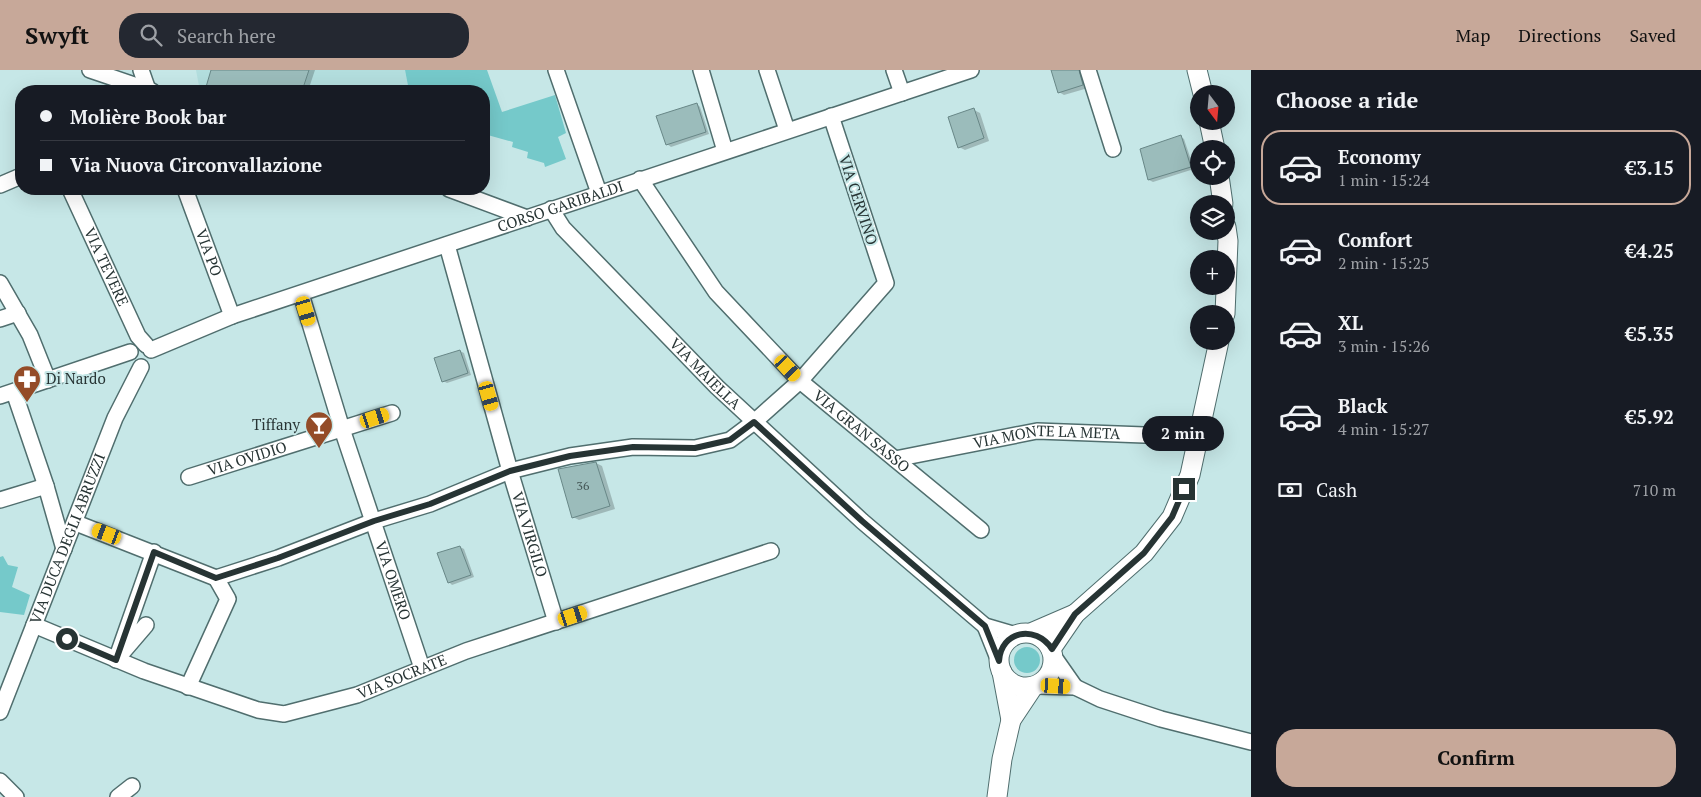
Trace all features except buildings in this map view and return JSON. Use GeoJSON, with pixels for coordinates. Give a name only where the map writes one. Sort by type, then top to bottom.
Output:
{"type":"FeatureCollection","features":[{"type":"Feature","properties":{"kind":"street"},"geometry":{"type":"LineString","coordinates":[[90,70],[135,85]]}},
{"type":"Feature","properties":{"kind":"street"},"geometry":{"type":"LineString","coordinates":[[141,70],[148,85]]}},
{"type":"Feature","properties":{"kind":"street"},"geometry":{"type":"LineString","coordinates":[[556,70],[599,193]]}},
{"type":"Feature","properties":{"kind":"street"},"geometry":{"type":"LineString","coordinates":[[701,70],[725,151]]}},
{"type":"Feature","properties":{"kind":"street"},"geometry":{"type":"LineString","coordinates":[[767,70],[787,130]]}},
{"type":"Feature","properties":{"kind":"street"},"geometry":{"type":"LineString","coordinates":[[894,70],[902,93]]}},
{"type":"Feature","properties":{"kind":"street","name":"CORSO GARIBALDI"},"geometry":{"type":"LineString","coordinates":[[148,347],[232,316],[971,70]]}},
{"type":"Feature","properties":{"kind":"street"},"geometry":{"type":"LineString","coordinates":[[1088,70],[1113,149]]}},
{"type":"Feature","properties":{"kind":"street"},"geometry":{"type":"LineString","coordinates":[[1197,70],[1201,85]]}},
{"type":"Feature","properties":{"kind":"street","name":"VIA CERVINO"},"geometry":{"type":"LineString","coordinates":[[800,380],[886,283],[831,116]]}},
{"type":"Feature","properties":{"kind":"street"},"geometry":{"type":"LineString","coordinates":[[0,185],[15,179]]}},
{"type":"Feature","properties":{"kind":"street","name":"VIA GRAN SASSO"},"geometry":{"type":"LineString","coordinates":[[640,179],[716,292],[800,380],[982,530]]}},
{"type":"Feature","properties":{"kind":"street","name":"VIA TEVERE"},"geometry":{"type":"LineString","coordinates":[[73,195],[138,336],[148,347]]}},
{"type":"Feature","properties":{"kind":"street","name":"VIA PO"},"geometry":{"type":"LineString","coordinates":[[187,195],[232,316]]}},
{"type":"Feature","properties":{"kind":"street"},"geometry":{"type":"LineString","coordinates":[[465,195],[527,218]]}},
{"type":"Feature","properties":{"kind":"street","name":"VIA MAIELLA"},"geometry":{"type":"LineString","coordinates":[[551,209],[563,228],[717,387],[862,521],[985,626],[1024,634]]}},
{"type":"Feature","properties":{"kind":"street"},"geometry":{"type":"LineString","coordinates":[[1225,305],[1227,240]]}},
{"type":"Feature","properties":{"kind":"street","name":"VIA VIRGILO"},"geometry":{"type":"LineString","coordinates":[[447,245],[510,471],[556,622]]}},
{"type":"Feature","properties":{"kind":"street"},"geometry":{"type":"LineString","coordinates":[[0,283],[30,335],[48,380]]}},
{"type":"Feature","properties":{"kind":"street","name":"VIA OMERO"},"geometry":{"type":"LineString","coordinates":[[301,294],[342,429],[422,668]]}},
{"type":"Feature","properties":{"kind":"street"},"geometry":{"type":"LineString","coordinates":[[0,319],[18,313]]}},
{"type":"Feature","properties":{"kind":"street"},"geometry":{"type":"LineString","coordinates":[[64,549],[46,486],[7,394],[130,352],[138,344],[148,347],[152,360],[148,365],[141,367],[132,362],[130,352]]}},
{"type":"Feature","properties":{"kind":"street"},"geometry":{"type":"LineString","coordinates":[[997,797],[1002,759],[1011,720],[1035,686],[1050,674],[1053,653],[1075,614],[1144,553],[1172,517],[1190,475],[1217,350]]}},
{"type":"Feature","properties":{"kind":"street","name":"VIA DUCA DEGLI ABRUZZI"},"geometry":{"type":"LineString","coordinates":[[0,712],[116,418],[141,367]]}},
{"type":"Feature","properties":{"kind":"street"},"geometry":{"type":"LineString","coordinates":[[216,578],[278,558],[374,521],[430,504],[510,471],[570,456],[633,447],[695,448],[730,440],[754,422],[800,380]]}},
{"type":"Feature","properties":{"kind":"street","name":"VIA OVIDIO"},"geometry":{"type":"LineString","coordinates":[[189,477],[392,413]]}},
{"type":"Feature","properties":{"kind":"street","name":"VIA MONTE LA META"},"geometry":{"type":"LineString","coordinates":[[895,459],[1037,431],[1198,437]]}},
{"type":"Feature","properties":{"kind":"street"},"geometry":{"type":"LineString","coordinates":[[0,500],[46,486]]}},
{"type":"Feature","properties":{"kind":"street"},"geometry":{"type":"LineString","coordinates":[[76,523],[154,552],[216,578],[228,599],[188,686]]}},
{"type":"Feature","properties":{"kind":"street","name":"VIA SOCRATE"},"geometry":{"type":"LineString","coordinates":[[34,625],[116,660],[188,686],[258,710],[284,714],[357,695],[422,668],[771,551]]}},
{"type":"Feature","properties":{"kind":"street"},"geometry":{"type":"LineString","coordinates":[[116,660],[154,552]]}},
{"type":"Feature","properties":{"kind":"street"},"geometry":{"type":"LineString","coordinates":[[1011,720],[1000,666],[1005,642],[1075,614]]}},
{"type":"Feature","properties":{"kind":"street"},"geometry":{"type":"LineString","coordinates":[[116,660],[146,625]]}},
{"type":"Feature","properties":{"kind":"street","name":"VIA MAIELLA"},"geometry":{"type":"LineString","coordinates":[[985,626],[1000,666]]}},
{"type":"Feature","properties":{"kind":"street"},"geometry":{"type":"LineString","coordinates":[[1024,634],[1040,636],[1075,688]]}},
{"type":"Feature","properties":{"kind":"street"},"geometry":{"type":"LineString","coordinates":[[1000,666],[1012,684],[1075,688],[1100,699],[1161,718],[1251,742]]}},
{"type":"Feature","properties":{"kind":"street"},"geometry":{"type":"LineString","coordinates":[[0,781],[16,797]]}},
{"type":"Feature","properties":{"kind":"street"},"geometry":{"type":"LineString","coordinates":[[118,797],[132,786]]}},
{"type":"Feature","properties":{"kind":"shaded area"},"geometry":{"type":"Polygon","coordinates":[[[196,70],[405,70],[408,85],[199,85],[196,70]]]}},
{"type":"Feature","properties":{"kind":"shaded area"},"geometry":{"type":"Polygon","coordinates":[[[405,70],[487,70],[502,112],[555,95],[566,133],[558,137],[566,159],[545,167],[544,163],[527,158],[528,152],[512,147],[513,142],[490,136],[490,85],[408,85],[405,70]]]}},
{"type":"Feature","properties":{"kind":"shaded area"},"geometry":{"type":"Polygon","coordinates":[[[3,556],[8,565],[18,567],[12,587],[30,595],[24,615],[0,612],[0,557],[3,556]]]}},
{"type":"Feature","properties":{"kind":"shaded area"},"geometry":{"type":"Polygon","coordinates":[[[1027,647],[1036,651],[1040,660],[1036,669],[1027,673],[1018,669],[1014,660],[1018,651],[1027,647]]]}},
{"type":"Feature","properties":{"kind":"place","name":"Di Nardo"},"geometry":{"type":"Point","coordinates":[27,403]}},
{"type":"Feature","properties":{"kind":"place","name":"Tiffany"},"geometry":{"type":"Point","coordinates":[319,449]}},
{"type":"Feature","properties":{"kind":"route"},"geometry":{"type":"LineString","coordinates":[[67,639],[116,660],[154,552],[216,578],[278,558],[374,521],[430,504],[510,471],[570,456],[633,447],[695,448],[730,440],[754,422],[862,521],[985,626],[999,661],[1005,642],[1016,634],[1031,633],[1040,636],[1047,641],[1052,649],[1075,614],[1144,553],[1172,517],[1184,489]]}}]}
